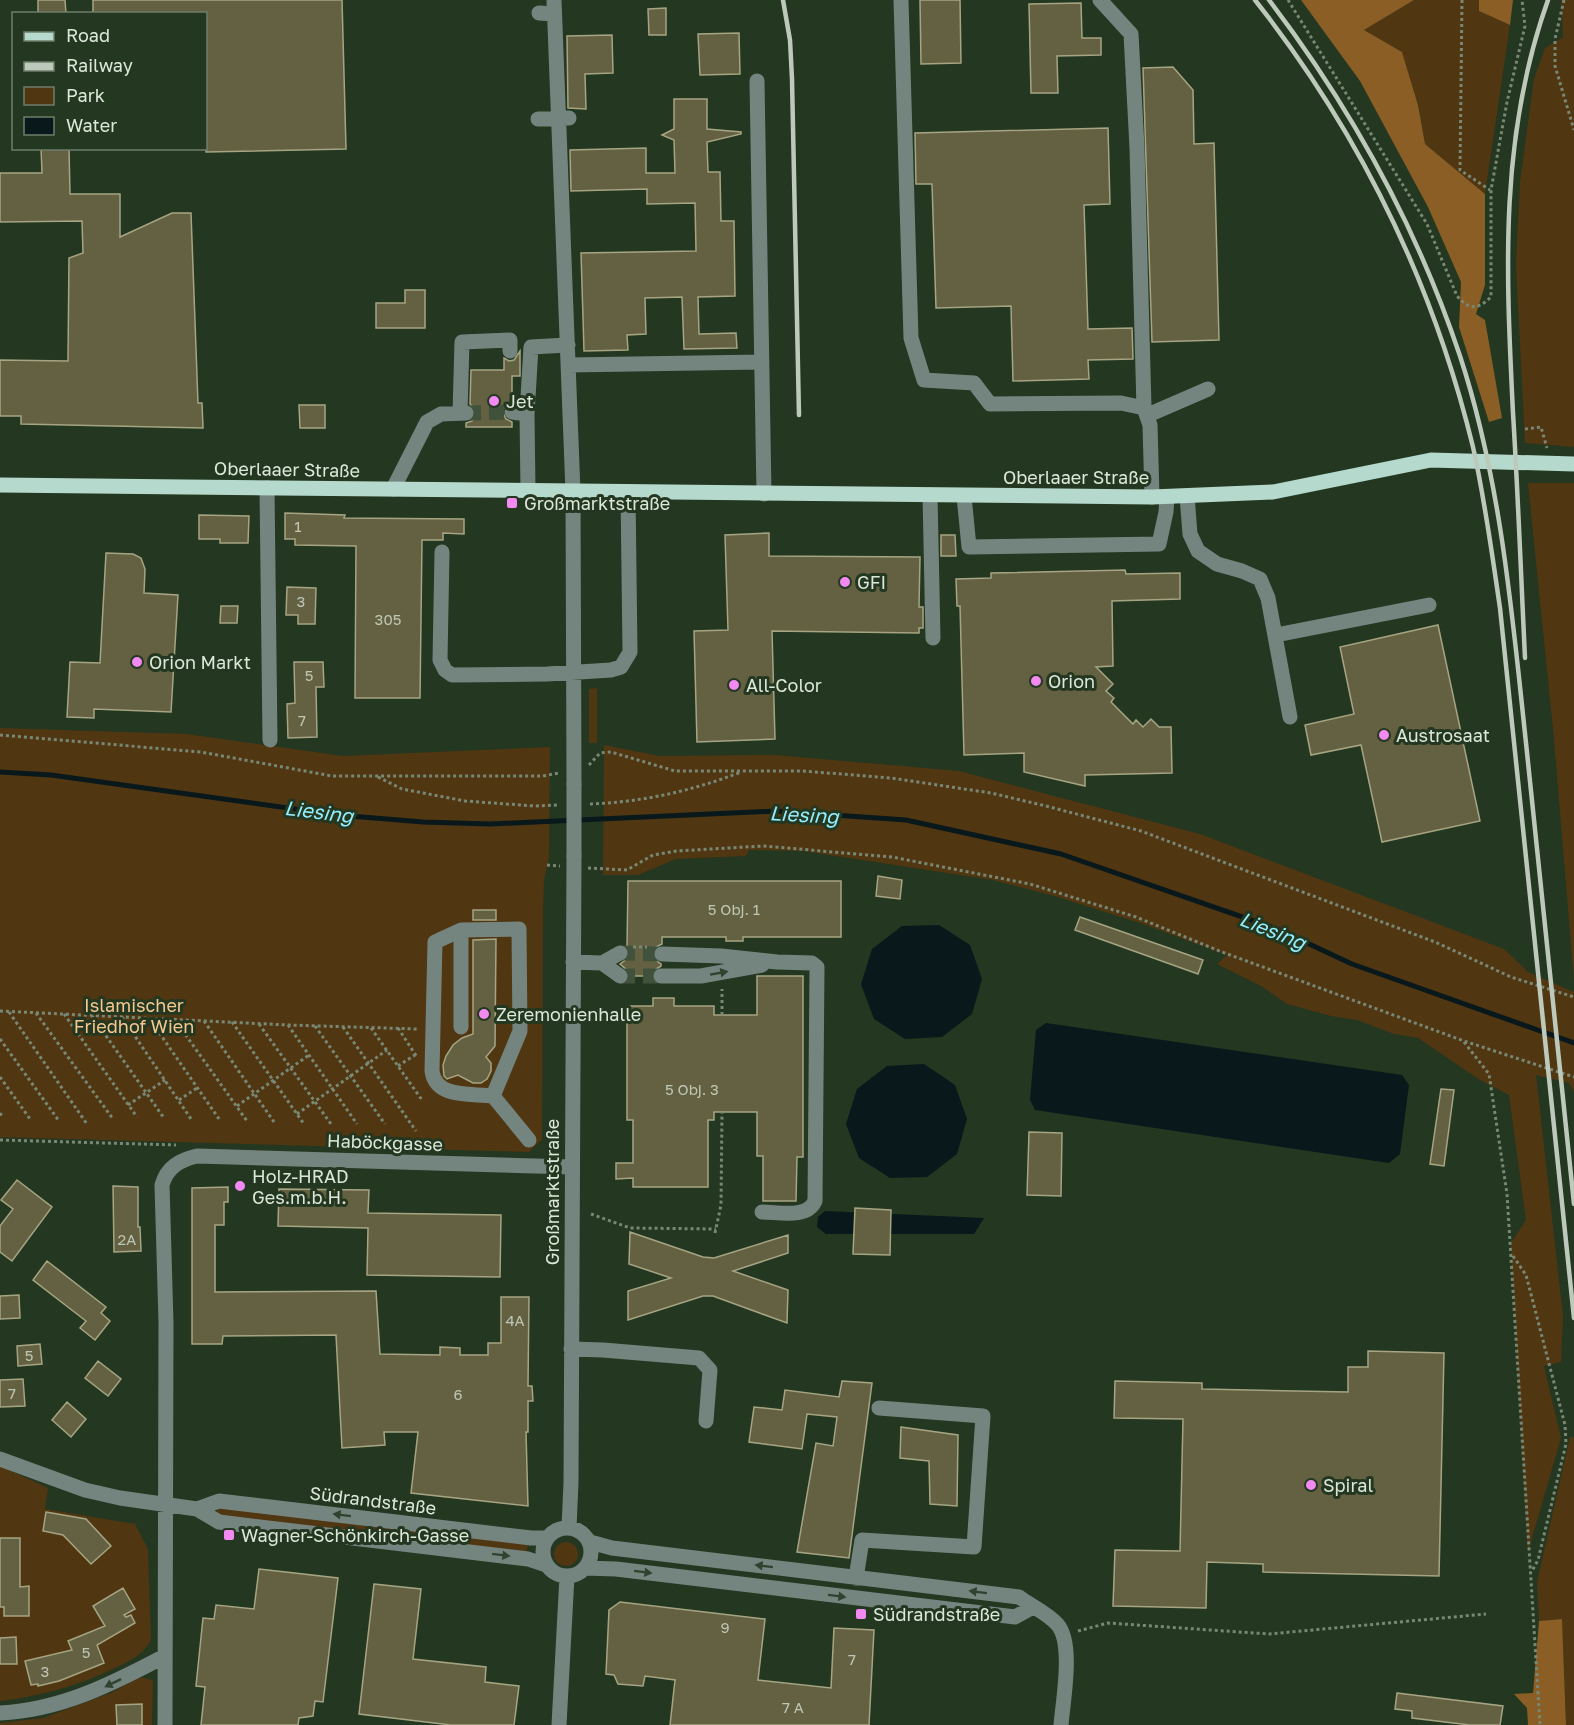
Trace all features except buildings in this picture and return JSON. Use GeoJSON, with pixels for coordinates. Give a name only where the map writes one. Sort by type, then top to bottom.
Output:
{"type":"FeatureCollection","features":[{"type":"Feature","properties":{"kind":"main road","name":"Oberlaaer Straße"},"geometry":{"type":"LineString","coordinates":[[0,485],[1159,497],[1273,492],[1431,460],[1574,464]]}},
{"type":"Feature","properties":{"kind":"street"},"geometry":{"type":"LineString","coordinates":[[901,0],[911,338],[924,380],[974,384],[990,404],[1121,403],[1146,412],[1208,389]]}},
{"type":"Feature","properties":{"kind":"street"},"geometry":{"type":"LineString","coordinates":[[964,496],[969,547],[1159,544],[1167,512],[1159,497],[1150,425],[1146,412],[1131,34],[1100,0]]}},
{"type":"Feature","properties":{"kind":"street"},"geometry":{"type":"LineString","coordinates":[[539,13],[554,7],[563,118],[573,492],[574,672]]}},
{"type":"Feature","properties":{"kind":"street"},"geometry":{"type":"LineString","coordinates":[[757,81],[764,494]]}},
{"type":"Feature","properties":{"kind":"street"},"geometry":{"type":"LineString","coordinates":[[538,119],[563,118]]}},
{"type":"Feature","properties":{"kind":"street"},"geometry":{"type":"LineString","coordinates":[[393,489],[428,422],[441,414],[463,413],[462,342],[510,340],[510,351]]}},
{"type":"Feature","properties":{"kind":"street"},"geometry":{"type":"LineString","coordinates":[[528,491],[527,414],[531,347],[568,345]]}},
{"type":"Feature","properties":{"kind":"street"},"geometry":{"type":"LineString","coordinates":[[568,366],[762,362]]}},
{"type":"Feature","properties":{"kind":"street"},"geometry":{"type":"LineString","coordinates":[[512,412],[527,414]]}},
{"type":"Feature","properties":{"kind":"street"},"geometry":{"type":"LineString","coordinates":[[267,488],[270,740]]}},
{"type":"Feature","properties":{"kind":"street"},"geometry":{"type":"LineString","coordinates":[[442,552],[440,660],[445,670],[452,675],[616,669],[626,661],[630,652],[628,492]]}},
{"type":"Feature","properties":{"kind":"street"},"geometry":{"type":"LineString","coordinates":[[930,495],[933,638]]}},
{"type":"Feature","properties":{"kind":"street"},"geometry":{"type":"LineString","coordinates":[[1187,496],[1190,534],[1198,551],[1217,564],[1260,579],[1268,598],[1290,717]]}},
{"type":"Feature","properties":{"kind":"street"},"geometry":{"type":"LineString","coordinates":[[1276,635],[1429,605]]}},
{"type":"Feature","properties":{"kind":"street","name":"Großmarktstraße"},"geometry":{"type":"LineString","coordinates":[[569,1528],[574,672]]}},
{"type":"Feature","properties":{"kind":"street"},"geometry":{"type":"LineString","coordinates":[[493,1096],[520,1031],[519,929],[461,930],[435,942],[432,1028],[432,1071],[435,1083],[445,1091],[493,1096],[529,1140]]}},
{"type":"Feature","properties":{"kind":"street"},"geometry":{"type":"LineString","coordinates":[[461,930],[461,1027]]}},
{"type":"Feature","properties":{"kind":"street"},"geometry":{"type":"LineString","coordinates":[[573,962],[602,963],[620,954]]}},
{"type":"Feature","properties":{"kind":"street"},"geometry":{"type":"LineString","coordinates":[[662,954],[812,963],[817,967],[815,1201],[812,1207],[802,1213],[762,1212]]}},
{"type":"Feature","properties":{"kind":"street"},"geometry":{"type":"LineString","coordinates":[[661,976],[701,976],[777,962]]}},
{"type":"Feature","properties":{"kind":"street"},"geometry":{"type":"LineString","coordinates":[[602,963],[620,976]]}},
{"type":"Feature","properties":{"kind":"street","name":"Haböckgasse"},"geometry":{"type":"LineString","coordinates":[[164,1505],[166,1322],[162,1185],[170,1168],[187,1158],[197,1156],[572,1167]]}},
{"type":"Feature","properties":{"kind":"street"},"geometry":{"type":"LineString","coordinates":[[571,1349],[699,1358],[710,1370],[706,1421]]}},
{"type":"Feature","properties":{"kind":"street"},"geometry":{"type":"LineString","coordinates":[[856,1578],[862,1540],[974,1547],[983,1416],[879,1408]]}},
{"type":"Feature","properties":{"kind":"street","name":"Südrandstraße"},"geometry":{"type":"LineString","coordinates":[[0,1459],[85,1490],[120,1498],[196,1509],[219,1522],[528,1559],[546,1565],[555,1574],[567,1576]]}},
{"type":"Feature","properties":{"kind":"street","name":"Südrandstraße"},"geometry":{"type":"LineString","coordinates":[[196,1509],[219,1501],[531,1538],[546,1538],[556,1530],[569,1528]]}},
{"type":"Feature","properties":{"kind":"street"},"geometry":{"type":"LineString","coordinates":[[164,1505],[165,1725]]}},
{"type":"Feature","properties":{"kind":"street"},"geometry":{"type":"LineString","coordinates":[[559,1725],[567,1576],[577,1574],[585,1568],[591,1556],[590,1542],[582,1532],[569,1528]]}},
{"type":"Feature","properties":{"kind":"street"},"geometry":{"type":"LineString","coordinates":[[546,1538],[542,1551],[546,1565]]}},
{"type":"Feature","properties":{"kind":"street"},"geometry":{"type":"LineString","coordinates":[[590,1542],[612,1548],[1018,1597],[1050,1617],[1065,1635],[1066,1655],[1061,1725]]}},
{"type":"Feature","properties":{"kind":"street"},"geometry":{"type":"LineString","coordinates":[[585,1568],[616,1569],[1015,1617],[1033,1607]]}},
{"type":"Feature","properties":{"kind":"street"},"geometry":{"type":"LineString","coordinates":[[0,1713],[34,1709],[77,1698],[99,1690],[165,1656]]}},
{"type":"Feature","properties":{"kind":"path"},"geometry":{"type":"LineString","coordinates":[[1288,0],[1427,224],[1457,296],[1464,305],[1471,307],[1483,305],[1491,297],[1491,190],[1507,102],[1525,26],[1522,0]]}},
{"type":"Feature","properties":{"kind":"path"},"geometry":{"type":"LineString","coordinates":[[1462,0],[1460,170],[1491,190]]}},
{"type":"Feature","properties":{"kind":"path"},"geometry":{"type":"LineString","coordinates":[[1564,0],[1555,39],[1555,66],[1574,130]]}},
{"type":"Feature","properties":{"kind":"path"},"geometry":{"type":"LineString","coordinates":[[1526,429],[1541,427],[1547,449]]}},
{"type":"Feature","properties":{"kind":"path"},"geometry":{"type":"LineString","coordinates":[[0,735],[201,752],[332,776],[543,776]]}},
{"type":"Feature","properties":{"kind":"path"},"geometry":{"type":"LineString","coordinates":[[605,752],[620,754],[675,771],[803,771],[891,778],[971,790],[1046,806],[1141,831],[1435,942],[1511,977],[1574,997]]}},
{"type":"Feature","properties":{"kind":"path"},"geometry":{"type":"LineString","coordinates":[[574,862],[627,870],[653,855],[677,851],[763,846],[892,857],[1030,884],[1136,917],[1222,952],[1464,1041],[1574,1077]]}},
{"type":"Feature","properties":{"kind":"path"},"geometry":{"type":"LineString","coordinates":[[0,1011],[259,1024],[432,1028]]}},
{"type":"Feature","properties":{"kind":"path"},"geometry":{"type":"LineString","coordinates":[[9,1012],[87,1124]]}},
{"type":"Feature","properties":{"kind":"path"},"geometry":{"type":"LineString","coordinates":[[36,1013],[113,1119]]}},
{"type":"Feature","properties":{"kind":"path"},"geometry":{"type":"LineString","coordinates":[[64,1014],[137,1118]]}},
{"type":"Feature","properties":{"kind":"path"},"geometry":{"type":"LineString","coordinates":[[92,1016],[164,1118]]}},
{"type":"Feature","properties":{"kind":"path"},"geometry":{"type":"LineString","coordinates":[[122,1017],[191,1119]]}},
{"type":"Feature","properties":{"kind":"path"},"geometry":{"type":"LineString","coordinates":[[149,1018],[219,1119]]}},
{"type":"Feature","properties":{"kind":"path"},"geometry":{"type":"LineString","coordinates":[[175,1020],[247,1121]]}},
{"type":"Feature","properties":{"kind":"path"},"geometry":{"type":"LineString","coordinates":[[204,1021],[274,1122]]}},
{"type":"Feature","properties":{"kind":"path"},"geometry":{"type":"LineString","coordinates":[[232,1022],[304,1124]]}},
{"type":"Feature","properties":{"kind":"path"},"geometry":{"type":"LineString","coordinates":[[259,1024],[331,1124]]}},
{"type":"Feature","properties":{"kind":"path"},"geometry":{"type":"LineString","coordinates":[[288,1025],[357,1124]]}},
{"type":"Feature","properties":{"kind":"path"},"geometry":{"type":"LineString","coordinates":[[315,1026],[385,1124]]}},
{"type":"Feature","properties":{"kind":"path"},"geometry":{"type":"LineString","coordinates":[[343,1027],[416,1131]]}},
{"type":"Feature","properties":{"kind":"path"},"geometry":{"type":"LineString","coordinates":[[371,1028],[422,1100]]}},
{"type":"Feature","properties":{"kind":"path"},"geometry":{"type":"LineString","coordinates":[[398,1029],[421,1063]]}},
{"type":"Feature","properties":{"kind":"path"},"geometry":{"type":"LineString","coordinates":[[0,1039],[59,1121]]}},
{"type":"Feature","properties":{"kind":"path"},"geometry":{"type":"LineString","coordinates":[[1464,1041],[1489,1074],[1507,1194],[1540,1725]]}},
{"type":"Feature","properties":{"kind":"path"},"geometry":{"type":"LineString","coordinates":[[297,1114],[387,1050]]}},
{"type":"Feature","properties":{"kind":"path"},"geometry":{"type":"LineString","coordinates":[[237,1106],[309,1055]]}},
{"type":"Feature","properties":{"kind":"path"},"geometry":{"type":"LineString","coordinates":[[398,1066],[415,1055]]}},
{"type":"Feature","properties":{"kind":"path"},"geometry":{"type":"LineString","coordinates":[[0,1077],[30,1119]]}},
{"type":"Feature","properties":{"kind":"path"},"geometry":{"type":"LineString","coordinates":[[128,1105],[165,1080]]}},
{"type":"Feature","properties":{"kind":"path"},"geometry":{"type":"LineString","coordinates":[[179,1100],[197,1088]]}},
{"type":"Feature","properties":{"kind":"path"},"geometry":{"type":"LineString","coordinates":[[591,1214],[630,1228],[716,1231],[721,1204],[722,1112]]}},
{"type":"Feature","properties":{"kind":"path"},"geometry":{"type":"LineString","coordinates":[[0,1113],[3,1118]]}},
{"type":"Feature","properties":{"kind":"path"},"geometry":{"type":"LineString","coordinates":[[0,1140],[178,1146]]}},
{"type":"Feature","properties":{"kind":"path"},"geometry":{"type":"LineString","coordinates":[[1512,1254],[1526,1275],[1565,1425],[1566,1444],[1538,1560],[1532,1572]]}},
{"type":"Feature","properties":{"kind":"path"},"geometry":{"type":"LineString","coordinates":[[1065,1635],[1108,1623],[1269,1634],[1486,1614]]}},
{"type":"Feature","properties":{"kind":"green space"},"geometry":{"type":"Polygon","coordinates":[[[1414,0],[1479,0],[1479,11],[1510,25],[1485,194],[1425,144],[1418,105],[1402,52],[1364,30],[1414,0]]]}},
{"type":"Feature","properties":{"kind":"green space"},"geometry":{"type":"Polygon","coordinates":[[[1561,0],[1574,0],[1574,447],[1525,443],[1516,264],[1520,182],[1534,79],[1545,48],[1563,37],[1561,0]]]}},
{"type":"Feature","properties":{"kind":"green space"},"geometry":{"type":"Polygon","coordinates":[[[1528,483],[1574,483],[1574,980],[1554,739],[1528,483]]]}},
{"type":"Feature","properties":{"kind":"green space"},"geometry":{"type":"Polygon","coordinates":[[[597,688],[597,743],[589,743],[589,689],[597,688]]]}},
{"type":"Feature","properties":{"kind":"green space","name":"Islamischer Friedhof Wien"},"geometry":{"type":"Polygon","coordinates":[[[0,728],[187,734],[343,756],[550,747],[549,857],[544,880],[543,912],[542,1140],[529,1152],[0,1137],[0,728]]]}},
{"type":"Feature","properties":{"kind":"green space"},"geometry":{"type":"Polygon","coordinates":[[[604,745],[660,756],[775,755],[959,771],[1200,834],[1504,949],[1528,972],[1574,992],[1574,1092],[1569,1083],[1536,1075],[1563,1316],[1561,1362],[1544,1366],[1561,1438],[1528,1552],[1511,1243],[1526,1220],[1509,1095],[1480,1080],[1418,1038],[1394,1034],[1357,1020],[1331,1016],[1287,1004],[1261,986],[1217,964],[1227,955],[1143,924],[1058,897],[993,880],[803,851],[749,850],[746,856],[676,859],[638,875],[603,875],[604,745]]]}},
{"type":"Feature","properties":{"kind":"green space"},"geometry":{"type":"Polygon","coordinates":[[[1570,1437],[1574,1437],[1574,1725],[1566,1725],[1562,1619],[1539,1621],[1537,1582],[1570,1437]]]}},
{"type":"Feature","properties":{"kind":"green space"},"geometry":{"type":"Polygon","coordinates":[[[0,1466],[48,1488],[45,1509],[135,1524],[148,1549],[151,1640],[140,1654],[131,1660],[87,1680],[45,1693],[0,1701],[0,1466]]]}},
{"type":"Feature","properties":{"kind":"green space"},"geometry":{"type":"Polygon","coordinates":[[[221,1507],[528,1544],[526,1554],[217,1515],[217,1509],[221,1507]]]}},
{"type":"Feature","properties":{"kind":"green space"},"geometry":{"type":"Polygon","coordinates":[[[566,1542],[575,1545],[578,1554],[575,1563],[566,1566],[557,1563],[554,1554],[557,1545],[566,1542]]]}},
{"type":"Feature","properties":{"kind":"green space"},"geometry":{"type":"Polygon","coordinates":[[[138,1677],[153,1680],[152,1725],[0,1725],[0,1723],[43,1718],[113,1692],[138,1677]]]}},
{"type":"Feature","properties":{"kind":"shaded area"},"geometry":{"type":"Polygon","coordinates":[[[1301,0],[1414,0],[1364,30],[1402,52],[1418,105],[1425,144],[1485,194],[1485,285],[1476,314],[1485,320],[1502,418],[1489,422],[1459,327],[1461,282],[1428,207],[1360,81],[1301,0]]]}},
{"type":"Feature","properties":{"kind":"shaded area"},"geometry":{"type":"Polygon","coordinates":[[[1479,0],[1513,0],[1510,25],[1479,11],[1479,0]]]}},
{"type":"Feature","properties":{"kind":"shaded area"},"geometry":{"type":"Polygon","coordinates":[[[1562,1619],[1566,1725],[1528,1725],[1527,1708],[1514,1694],[1533,1693],[1539,1621],[1562,1619]]]}},
{"type":"Feature","properties":{"kind":"water"},"geometry":{"type":"Polygon","coordinates":[[[939,925],[970,945],[982,979],[972,1014],[942,1037],[905,1039],[874,1019],[861,984],[872,949],[902,926],[939,925]]]}},
{"type":"Feature","properties":{"kind":"water"},"geometry":{"type":"Polygon","coordinates":[[[1046,1023],[1402,1075],[1409,1085],[1400,1154],[1389,1163],[1035,1110],[1030,1100],[1036,1030],[1046,1023]]]}},
{"type":"Feature","properties":{"kind":"water"},"geometry":{"type":"Polygon","coordinates":[[[924,1064],[955,1085],[967,1119],[957,1154],[927,1177],[890,1178],[859,1158],[846,1124],[857,1089],[887,1066],[924,1064]]]}},
{"type":"Feature","properties":{"kind":"water"},"geometry":{"type":"Polygon","coordinates":[[[825,1211],[984,1218],[974,1234],[826,1234],[817,1227],[818,1217],[825,1211]]]}},
{"type":"Feature","properties":{"kind":"waterway","name":"Liesing"},"geometry":{"type":"LineString","coordinates":[[0,772],[51,775],[338,815],[423,822],[490,824],[776,811],[906,820],[1061,854],[1277,929],[1352,964],[1574,1043]]}},
{"type":"Feature","properties":{"kind":"tunnel"},"geometry":{"type":"LineString","coordinates":[[466,413],[512,412]]}},
{"type":"Feature","properties":{"kind":"tunnel"},"geometry":{"type":"LineString","coordinates":[[620,953],[662,954]]}},
{"type":"Feature","properties":{"kind":"tunnel"},"geometry":{"type":"LineString","coordinates":[[620,976],[661,976]]}},
{"type":"Feature","properties":{"kind":"railway"},"geometry":{"type":"LineString","coordinates":[[783,0],[790,40],[792,79],[799,415]]}},
{"type":"Feature","properties":{"kind":"railway"},"geometry":{"type":"LineString","coordinates":[[1255,0],[1293,50],[1327,102],[1388,212],[1414,268],[1437,327],[1473,447],[1485,507],[1500,608],[1574,1318]]}},
{"type":"Feature","properties":{"kind":"railway"},"geometry":{"type":"LineString","coordinates":[[1269,0],[1328,83],[1380,170],[1403,215],[1443,308],[1474,403],[1495,499],[1510,596],[1574,1204]]}},
{"type":"Feature","properties":{"kind":"railway"},"geometry":{"type":"LineString","coordinates":[[1525,658],[1510,360],[1508,256],[1514,153],[1521,102],[1532,51],[1548,0]]}},
{"type":"Feature","properties":{"kind":"place","name":"Jet"},"geometry":{"type":"Point","coordinates":[494,401]}},
{"type":"Feature","properties":{"kind":"place","name":"Großmarktstraße"},"geometry":{"type":"Point","coordinates":[512,503]}},
{"type":"Feature","properties":{"kind":"place","name":"GFI"},"geometry":{"type":"Point","coordinates":[845,582]}},
{"type":"Feature","properties":{"kind":"place","name":"Orion Markt"},"geometry":{"type":"Point","coordinates":[137,662]}},
{"type":"Feature","properties":{"kind":"place","name":"Orion"},"geometry":{"type":"Point","coordinates":[1036,681]}},
{"type":"Feature","properties":{"kind":"place","name":"All-Color"},"geometry":{"type":"Point","coordinates":[734,685]}},
{"type":"Feature","properties":{"kind":"place","name":"Austrosaat"},"geometry":{"type":"Point","coordinates":[1384,735]}},
{"type":"Feature","properties":{"kind":"place","name":"Zeremonienhalle"},"geometry":{"type":"Point","coordinates":[484,1014]}},
{"type":"Feature","properties":{"kind":"place","name":"Holz-HRAD Ges.m.b.H."},"geometry":{"type":"Point","coordinates":[240,1186]}},
{"type":"Feature","properties":{"kind":"place","name":"Spiral"},"geometry":{"type":"Point","coordinates":[1311,1485]}},
{"type":"Feature","properties":{"kind":"place","name":"Wagner-Schönkirch-Gasse"},"geometry":{"type":"Point","coordinates":[229,1535]}},
{"type":"Feature","properties":{"kind":"place","name":"Südrandstraße"},"geometry":{"type":"Point","coordinates":[861,1614]}}]}
